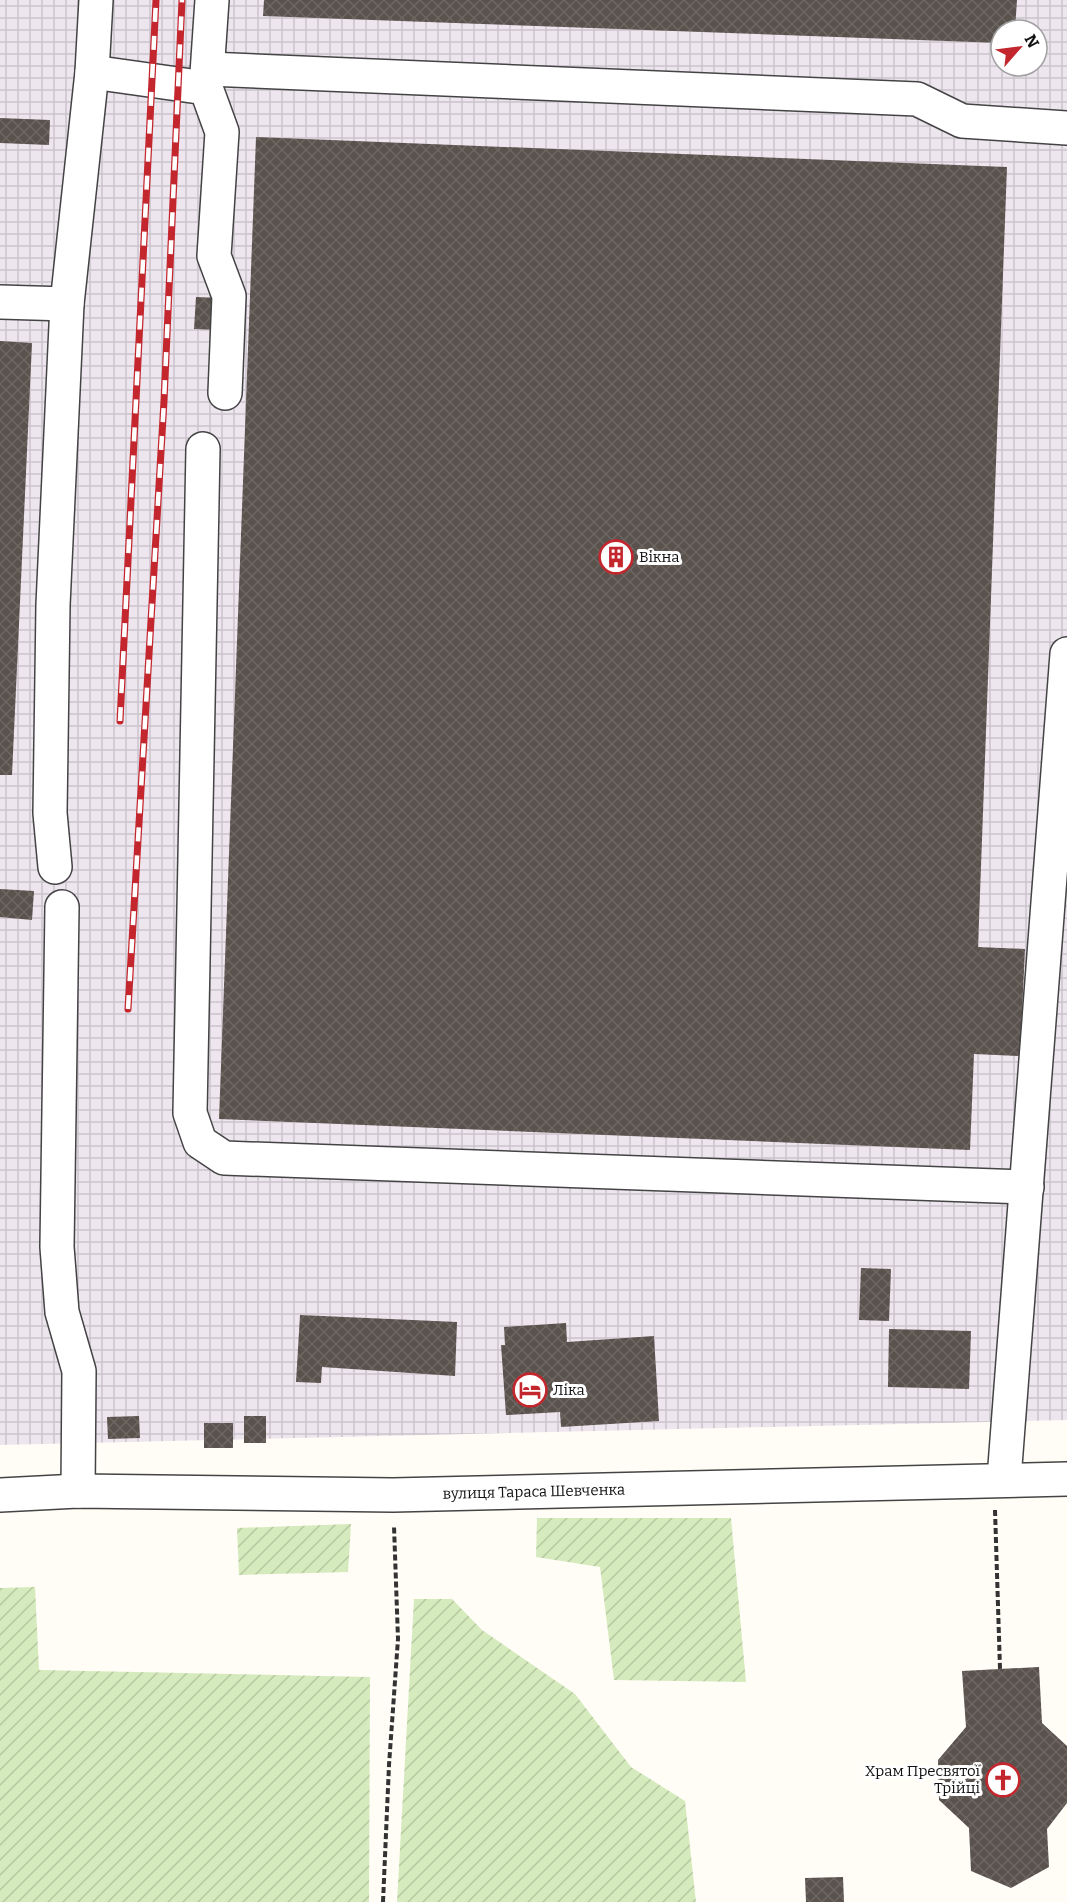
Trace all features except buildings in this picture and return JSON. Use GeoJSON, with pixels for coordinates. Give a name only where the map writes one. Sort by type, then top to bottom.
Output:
{"type":"FeatureCollection","features":[{"type":"Feature","properties":{"kind":"street"},"geometry":{"type":"LineString","coordinates":[[55,867],[50,813],[53,605],[67,304],[92,72],[96,0]]}},
{"type":"Feature","properties":{"kind":"street"},"geometry":{"type":"LineString","coordinates":[[212,0],[207,79],[222,132],[214,256],[229,296],[225,393]]}},
{"type":"Feature","properties":{"kind":"street"},"geometry":{"type":"LineString","coordinates":[[92,72],[207,79],[917,99],[962,121],[1067,129]]}},
{"type":"Feature","properties":{"kind":"street"},"geometry":{"type":"LineString","coordinates":[[0,302],[67,304]]}},
{"type":"Feature","properties":{"kind":"street"},"geometry":{"type":"LineString","coordinates":[[204,448],[190,1113],[200,1142],[224,1158],[1027,1187]]}},
{"type":"Feature","properties":{"kind":"street"},"geometry":{"type":"LineString","coordinates":[[999,1490],[1027,1187],[1067,654]]}},
{"type":"Feature","properties":{"kind":"street"},"geometry":{"type":"LineString","coordinates":[[62,907],[57,1247],[62,1312],[79,1371],[78,1491]]}},
{"type":"Feature","properties":{"kind":"street","name":"вулиця Тараса Шевченка"},"geometry":{"type":"LineString","coordinates":[[0,1495],[78,1491],[393,1495],[999,1490],[1067,1479]]}},
{"type":"Feature","properties":{"kind":"path"},"geometry":{"type":"LineString","coordinates":[[999,1490],[1000,1669]]}},
{"type":"Feature","properties":{"kind":"path"},"geometry":{"type":"LineString","coordinates":[[383,1902],[388,1765],[398,1639],[393,1495]]}},
{"type":"Feature","properties":{"kind":"shaded area"},"geometry":{"type":"Polygon","coordinates":[[[0,0],[1067,0],[1067,1420],[0,1445],[0,0]]]}},
{"type":"Feature","properties":{"kind":"green space"},"geometry":{"type":"Polygon","coordinates":[[[537,1518],[731,1518],[746,1682],[614,1680],[600,1567],[536,1557],[537,1518]]]}},
{"type":"Feature","properties":{"kind":"green space"},"geometry":{"type":"Polygon","coordinates":[[[351,1524],[348,1572],[239,1575],[237,1528],[351,1524]]]}},
{"type":"Feature","properties":{"kind":"green space"},"geometry":{"type":"Polygon","coordinates":[[[35,1587],[39,1670],[370,1677],[369,1902],[0,1902],[0,1588],[35,1587]]]}},
{"type":"Feature","properties":{"kind":"green space"},"geometry":{"type":"Polygon","coordinates":[[[414,1599],[452,1599],[482,1630],[575,1694],[631,1767],[685,1801],[696,1902],[397,1902],[414,1599]]]}},
{"type":"Feature","properties":{"kind":"railway"},"geometry":{"type":"LineString","coordinates":[[120,721],[156,0]]}},
{"type":"Feature","properties":{"kind":"railway"},"geometry":{"type":"LineString","coordinates":[[128,1009],[164,401],[182,0]]}},
{"type":"Feature","properties":{"kind":"place","name":"Вікна"},"geometry":{"type":"Point","coordinates":[616,557]}},
{"type":"Feature","properties":{"kind":"place","name":"Ліка"},"geometry":{"type":"Point","coordinates":[530,1390]}},
{"type":"Feature","properties":{"kind":"place","name":"Храм Пресвятої Трійці"},"geometry":{"type":"Point","coordinates":[1003,1780]}}]}
